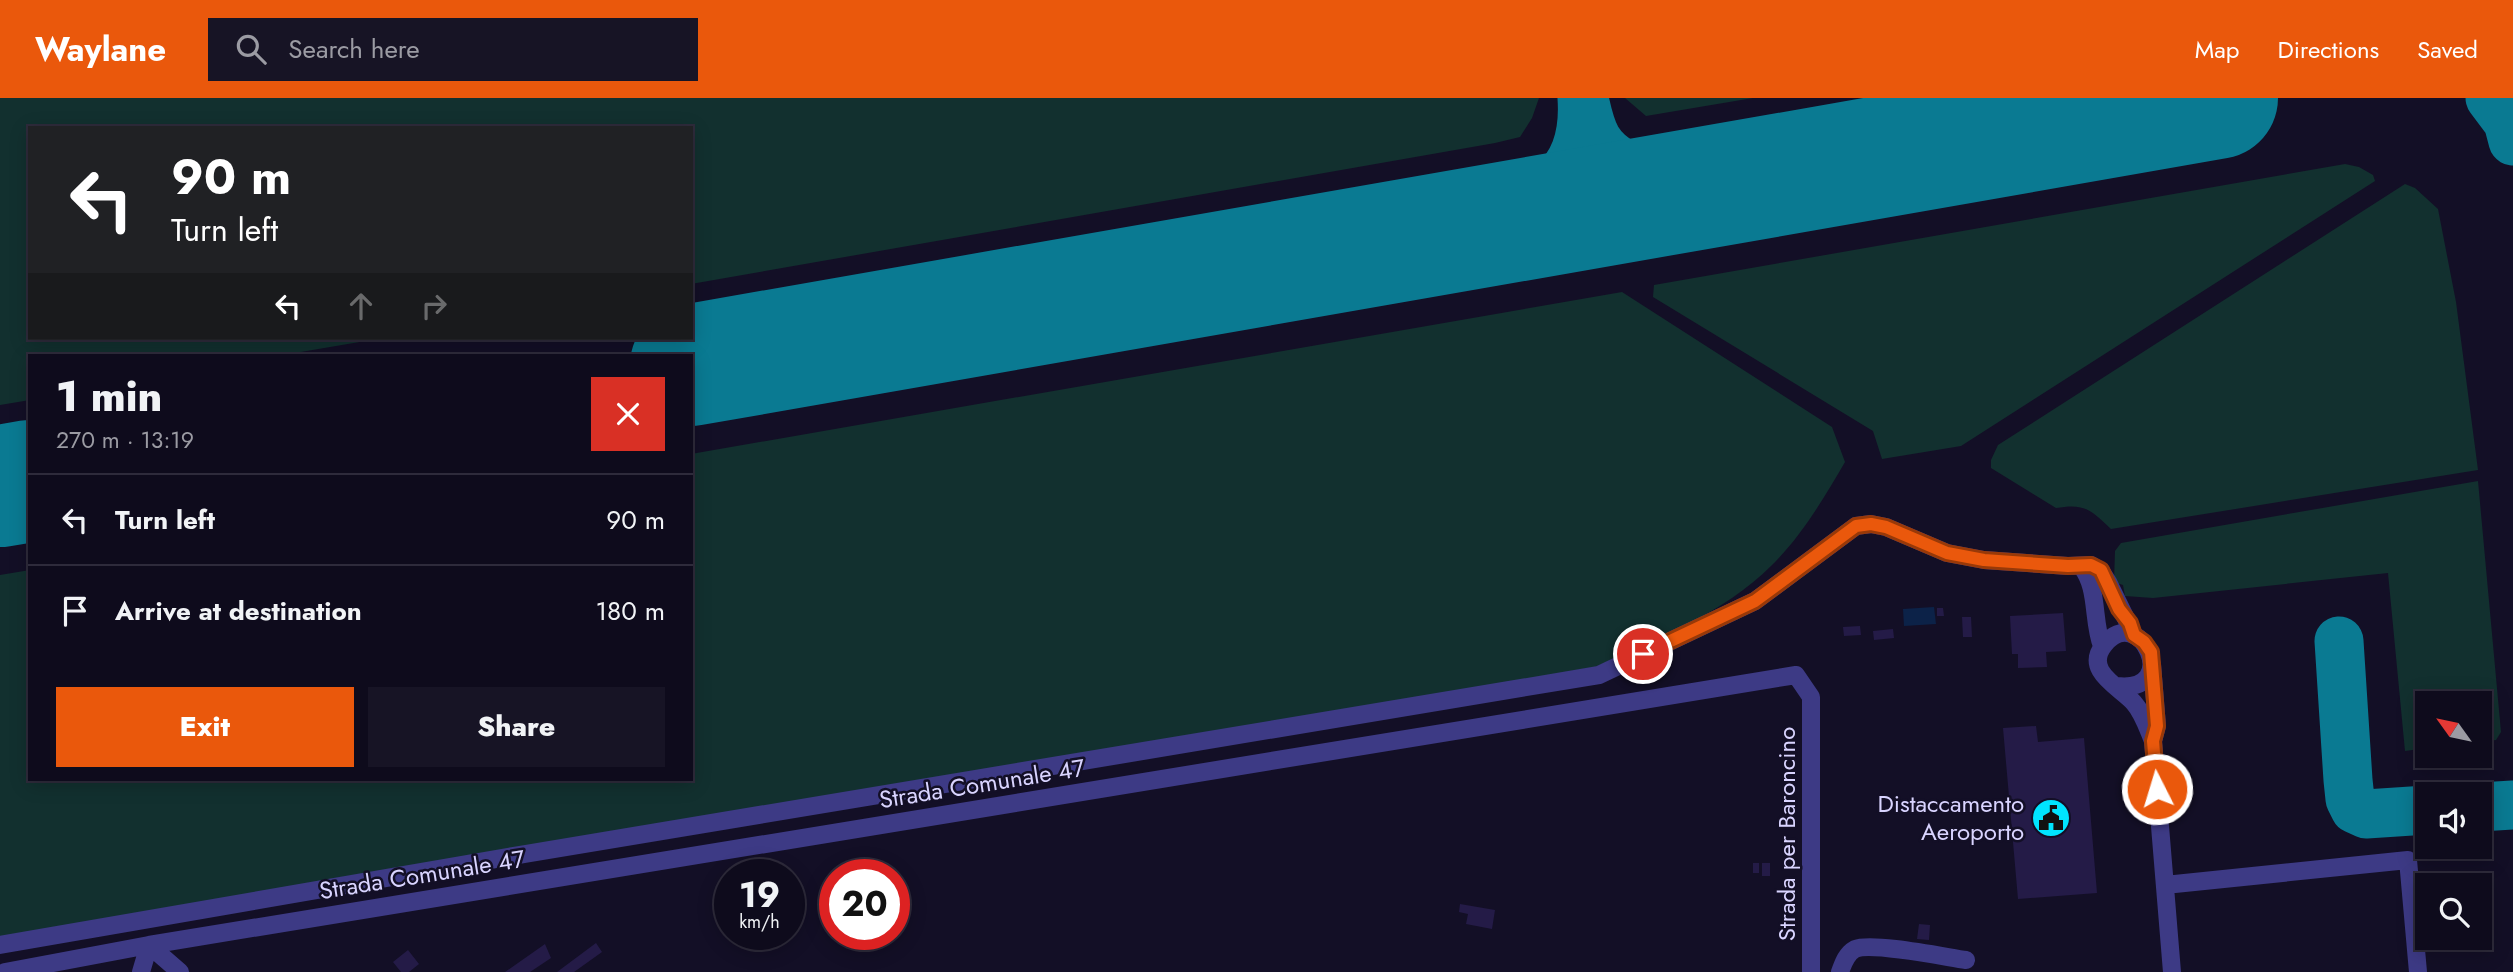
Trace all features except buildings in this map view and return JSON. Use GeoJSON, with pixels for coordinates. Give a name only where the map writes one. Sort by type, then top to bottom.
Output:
{"type":"FeatureCollection","features":[{"type":"Feature","properties":{"kind":"street"},"geometry":{"type":"LineString","coordinates":[[0,945],[538,852],[1599,675],[1755,601],[1856,526],[1871,524],[1886,527],[1947,553],[1984,560],[2091,565],[2101,570],[2134,635]]}},
{"type":"Feature","properties":{"kind":"street"},"geometry":{"type":"LineString","coordinates":[[2081,566],[2088,574],[2092,586],[2097,631],[2102,646]]}},
{"type":"Feature","properties":{"kind":"street"},"geometry":{"type":"LineString","coordinates":[[2153,741],[2136,705],[2106,680],[2099,669],[2098,657],[2102,646],[2111,638],[2122,634],[2134,635],[2144,642],[2151,652],[2157,726],[2153,741],[2172,972]]}},
{"type":"Feature","properties":{"kind":"street"},"geometry":{"type":"LineString","coordinates":[[2116,686],[2128,688],[2139,684],[2148,675],[2152,664]]}},
{"type":"Feature","properties":{"kind":"street","name":"Strada Comunale 47"},"geometry":{"type":"LineString","coordinates":[[149,945],[1796,675],[1811,697]]}},
{"type":"Feature","properties":{"kind":"street","name":"Strada per Baroncino"},"geometry":{"type":"LineString","coordinates":[[1811,697],[1811,972]]}},
{"type":"Feature","properties":{"kind":"street"},"geometry":{"type":"LineString","coordinates":[[2165,885],[2408,860],[2418,972]]}},
{"type":"Feature","properties":{"kind":"street"},"geometry":{"type":"LineString","coordinates":[[5,972],[149,945]]}},
{"type":"Feature","properties":{"kind":"street"},"geometry":{"type":"LineString","coordinates":[[141,972],[149,945]]}},
{"type":"Feature","properties":{"kind":"street"},"geometry":{"type":"LineString","coordinates":[[149,945],[180,972]]}},
{"type":"Feature","properties":{"kind":"street"},"geometry":{"type":"LineString","coordinates":[[1840,972],[1846,957],[1856,948],[1885,948],[1966,960]]}},
{"type":"Feature","properties":{"kind":"green space"},"geometry":{"type":"Polygon","coordinates":[[[0,98],[1539,98],[1532,118],[1520,137],[1495,143],[693,284],[693,126],[28,126],[28,340],[371,340],[289,354],[28,354],[28,400],[0,405],[0,98]]]}},
{"type":"Feature","properties":{"kind":"green space"},"geometry":{"type":"Polygon","coordinates":[[[1625,98],[1753,98],[1646,116],[1625,98]]]}},
{"type":"Feature","properties":{"kind":"green space"},"geometry":{"type":"Polygon","coordinates":[[[2345,164],[2359,167],[2373,175],[2375,181],[1961,446],[1882,459],[1873,431],[1653,297],[1654,285],[2345,164]]]}},
{"type":"Feature","properties":{"kind":"green space"},"geometry":{"type":"Polygon","coordinates":[[[2405,184],[2415,188],[2438,209],[2456,302],[2478,470],[2111,529],[2087,509],[2074,506],[2056,508],[1991,468],[1991,460],[1998,445],[2405,184]]]}},
{"type":"Feature","properties":{"kind":"green space"},"geometry":{"type":"Polygon","coordinates":[[[1622,292],[1832,427],[1845,462],[1802,530],[1782,555],[1753,583],[1711,612],[1595,667],[0,943],[0,575],[28,570],[28,781],[693,781],[693,454],[1622,292]]]}},
{"type":"Feature","properties":{"kind":"green space"},"geometry":{"type":"Polygon","coordinates":[[[2478,481],[2501,732],[2496,740],[2492,740],[2492,691],[2415,691],[2415,750],[2405,751],[2388,573],[2153,598],[2125,596],[2123,585],[2114,582],[2115,551],[2121,543],[2478,481]]]}},
{"type":"Feature","properties":{"kind":"water"},"geometry":{"type":"Polygon","coordinates":[[[1934,607],[1936,624],[1904,626],[1903,609],[1934,607]]]}},
{"type":"Feature","properties":{"kind":"taxiway"},"geometry":{"type":"LineString","coordinates":[[1452,232],[1526,202],[1546,189],[1562,173],[1574,154],[1581,129],[1582,98]]}},
{"type":"Feature","properties":{"kind":"taxiway"},"geometry":{"type":"LineString","coordinates":[[1584,98],[1597,139],[1609,153],[1624,163],[1661,176],[1738,182]]}},
{"type":"Feature","properties":{"kind":"taxiway"},"geometry":{"type":"LineString","coordinates":[[2490,98],[2508,122],[2513,141]]}},
{"type":"Feature","properties":{"kind":"taxiway"},"geometry":{"type":"LineString","coordinates":[[2339,641],[2350,799],[2355,809],[2366,814],[2415,811]]}},
{"type":"Feature","properties":{"kind":"taxiway"},"geometry":{"type":"LineString","coordinates":[[2492,806],[2513,805]]}},
{"type":"Feature","properties":{"kind":"runway"},"geometry":{"type":"LineString","coordinates":[[693,365],[2217,98]]}},
{"type":"Feature","properties":{"kind":"runway"},"geometry":{"type":"LineString","coordinates":[[0,486],[28,481]]}},
{"type":"Feature","properties":{"kind":"place","name":"Distaccamento Aeroporto"},"geometry":{"type":"Point","coordinates":[2051,818]}},
{"type":"Feature","properties":{"kind":"route"},"geometry":{"type":"LineString","coordinates":[[1643,654],[1755,601],[1856,526],[1871,524],[1886,527],[1947,553],[1984,560],[2091,565],[2101,570],[2134,635],[2144,642],[2151,652],[2157,726],[2153,741],[2157,789]]}}]}
